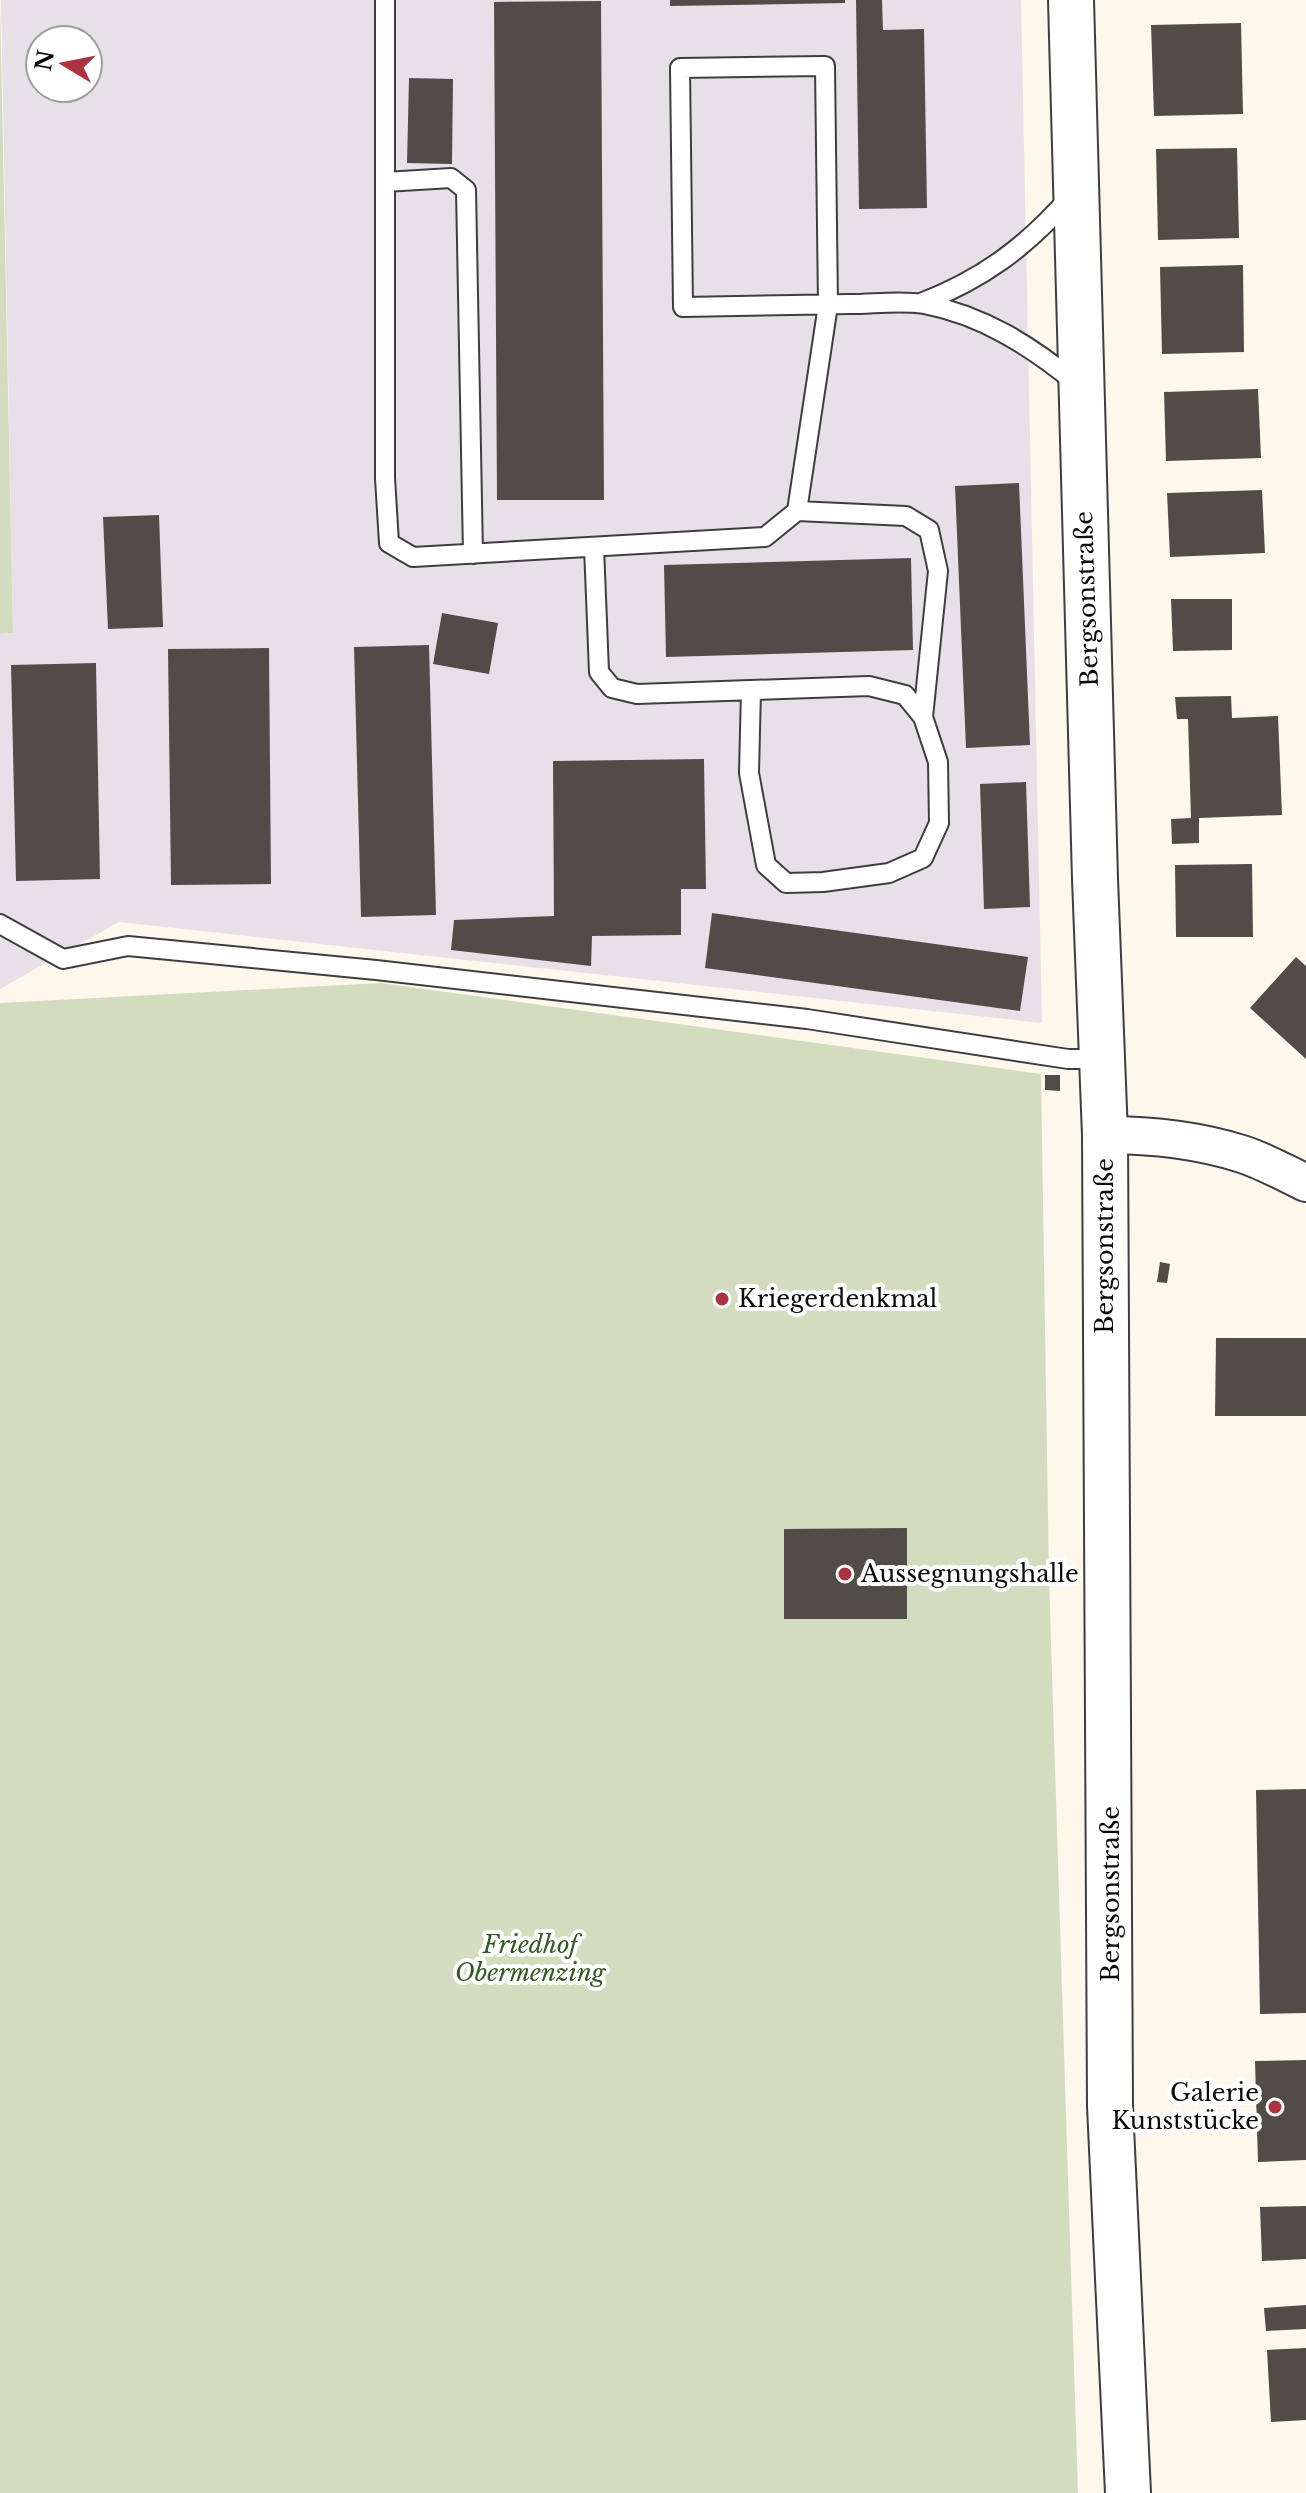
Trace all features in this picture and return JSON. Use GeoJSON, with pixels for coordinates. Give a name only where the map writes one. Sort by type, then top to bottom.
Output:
{"type":"FeatureCollection","features":[{"type":"Feature","properties":{"kind":"street","name":"Bergsonstraße"},"geometry":{"type":"LineString","coordinates":[[1071,0],[1105,1135],[1111,1793],[1110,2106],[1128,2493]]}},
{"type":"Feature","properties":{"kind":"street"},"geometry":{"type":"LineString","coordinates":[[1105,1135],[1140,1135],[1192,1141],[1244,1154],[1306,1183]]}},
{"type":"Feature","properties":{"kind":"lane"},"geometry":{"type":"LineString","coordinates":[[385,0],[385,478],[389,543],[413,557],[473,554],[765,537],[797,511],[906,516],[929,530],[938,571],[923,717]]}},
{"type":"Feature","properties":{"kind":"lane"},"geometry":{"type":"LineString","coordinates":[[797,511],[828,305],[825,66],[680,68],[683,307],[828,305],[921,303],[963,315],[1001,331],[1042,355],[1081,387]]}},
{"type":"Feature","properties":{"kind":"lane"},"geometry":{"type":"LineString","coordinates":[[385,182],[451,178],[466,190],[473,554]]}},
{"type":"Feature","properties":{"kind":"lane"},"geometry":{"type":"LineString","coordinates":[[921,303],[961,288],[993,269],[1042,229],[1075,190]]}},
{"type":"Feature","properties":{"kind":"lane"},"geometry":{"type":"LineString","coordinates":[[594,547],[599,672],[612,688],[637,694],[751,690],[869,686],[905,695],[923,717],[938,762],[939,823],[923,858],[889,873],[823,882],[786,883],[766,865],[749,773],[751,690]]}},
{"type":"Feature","properties":{"kind":"lane"},"geometry":{"type":"LineString","coordinates":[[0,924],[63,959],[128,946],[807,1019],[1068,1059],[1101,1059]]}},
{"type":"Feature","properties":{"kind":"shaded area"},"geometry":{"type":"Polygon","coordinates":[[[1,0],[1021,0],[1042,1023],[119,922],[0,989],[0,634],[13,633],[1,0]]]}},
{"type":"Feature","properties":{"kind":"green space"},"geometry":{"type":"Polygon","coordinates":[[[0,0],[13,633],[0,634],[0,0]]]}},
{"type":"Feature","properties":{"kind":"green space","name":"Friedhof Obermenzing"},"geometry":{"type":"Polygon","coordinates":[[[381,983],[1041,1074],[1049,1578],[1078,2493],[0,2493],[0,1003],[381,983]]]}},
{"type":"Feature","properties":{"kind":"building"},"geometry":{"type":"Polygon","coordinates":[[[670,0],[845,0],[845,3],[670,6],[670,0]]]}},
{"type":"Feature","properties":{"kind":"building"},"geometry":{"type":"Polygon","coordinates":[[[856,0],[882,0],[883,30],[924,29],[927,208],[859,209],[856,0]]]}},
{"type":"Feature","properties":{"kind":"building"},"geometry":{"type":"Polygon","coordinates":[[[601,1],[604,500],[497,500],[494,2],[601,1]]]}},
{"type":"Feature","properties":{"kind":"building"},"geometry":{"type":"Polygon","coordinates":[[[1241,23],[1243,114],[1154,116],[1151,25],[1241,23]]]}},
{"type":"Feature","properties":{"kind":"building"},"geometry":{"type":"Polygon","coordinates":[[[409,78],[453,79],[452,164],[407,163],[409,78]]]}},
{"type":"Feature","properties":{"kind":"building"},"geometry":{"type":"Polygon","coordinates":[[[1237,148],[1239,238],[1158,240],[1156,149],[1237,148]]]}},
{"type":"Feature","properties":{"kind":"building"},"geometry":{"type":"Polygon","coordinates":[[[1243,265],[1244,352],[1162,354],[1160,267],[1243,265]]]}},
{"type":"Feature","properties":{"kind":"building"},"geometry":{"type":"Polygon","coordinates":[[[1258,389],[1261,458],[1166,461],[1164,392],[1258,389]]]}},
{"type":"Feature","properties":{"kind":"building"},"geometry":{"type":"Polygon","coordinates":[[[1019,483],[1030,745],[966,748],[955,486],[1019,483]]]}},
{"type":"Feature","properties":{"kind":"building"},"geometry":{"type":"Polygon","coordinates":[[[1262,490],[1265,553],[1170,557],[1167,493],[1262,490]]]}},
{"type":"Feature","properties":{"kind":"building"},"geometry":{"type":"Polygon","coordinates":[[[159,515],[163,627],[108,629],[103,517],[159,515]]]}},
{"type":"Feature","properties":{"kind":"building"},"geometry":{"type":"Polygon","coordinates":[[[911,558],[913,650],[666,657],[664,565],[911,558]]]}},
{"type":"Feature","properties":{"kind":"building"},"geometry":{"type":"Polygon","coordinates":[[[1171,599],[1232,599],[1232,650],[1173,651],[1171,599]]]}},
{"type":"Feature","properties":{"kind":"building"},"geometry":{"type":"Polygon","coordinates":[[[442,613],[498,623],[489,674],[433,664],[442,613]]]}},
{"type":"Feature","properties":{"kind":"building"},"geometry":{"type":"Polygon","coordinates":[[[429,645],[436,915],[361,917],[354,647],[429,645]]]}},
{"type":"Feature","properties":{"kind":"building"},"geometry":{"type":"Polygon","coordinates":[[[269,648],[271,884],[171,885],[168,649],[269,648]]]}},
{"type":"Feature","properties":{"kind":"building"},"geometry":{"type":"Polygon","coordinates":[[[96,663],[100,879],[16,881],[11,665],[96,663]]]}},
{"type":"Feature","properties":{"kind":"building"},"geometry":{"type":"Polygon","coordinates":[[[1231,696],[1232,718],[1278,716],[1282,815],[1199,818],[1199,843],[1172,844],[1171,819],[1191,818],[1188,719],[1177,719],[1175,697],[1231,696]]]}},
{"type":"Feature","properties":{"kind":"building"},"geometry":{"type":"Polygon","coordinates":[[[704,759],[706,889],[681,889],[681,935],[592,936],[591,966],[451,950],[454,920],[554,916],[553,761],[704,759]]]}},
{"type":"Feature","properties":{"kind":"building"},"geometry":{"type":"Polygon","coordinates":[[[1026,782],[1030,907],[984,909],[980,784],[1026,782]]]}},
{"type":"Feature","properties":{"kind":"building"},"geometry":{"type":"Polygon","coordinates":[[[1252,864],[1253,937],[1176,937],[1175,865],[1252,864]]]}},
{"type":"Feature","properties":{"kind":"building"},"geometry":{"type":"Polygon","coordinates":[[[712,913],[1028,957],[1020,1011],[705,968],[712,913]]]}},
{"type":"Feature","properties":{"kind":"building"},"geometry":{"type":"Polygon","coordinates":[[[1296,957],[1306,966],[1306,1059],[1250,1008],[1296,957]]]}},
{"type":"Feature","properties":{"kind":"building"},"geometry":{"type":"Polygon","coordinates":[[[1045,1075],[1060,1075],[1060,1091],[1045,1090],[1045,1075]]]}},
{"type":"Feature","properties":{"kind":"building"},"geometry":{"type":"Polygon","coordinates":[[[1160,1262],[1170,1264],[1167,1283],[1157,1282],[1160,1262]]]}},
{"type":"Feature","properties":{"kind":"building"},"geometry":{"type":"Polygon","coordinates":[[[1216,1338],[1306,1338],[1306,1416],[1215,1416],[1216,1338]]]}},
{"type":"Feature","properties":{"kind":"building","name":"Aussegnungshalle"},"geometry":{"type":"Polygon","coordinates":[[[907,1528],[907,1619],[784,1619],[784,1529],[907,1528]]]}},
{"type":"Feature","properties":{"kind":"building"},"geometry":{"type":"Polygon","coordinates":[[[1306,1789],[1306,2013],[1260,2014],[1256,1790],[1306,1789]]]}},
{"type":"Feature","properties":{"kind":"building"},"geometry":{"type":"Polygon","coordinates":[[[1306,2060],[1306,2160],[1258,2162],[1255,2061],[1306,2060]]]}},
{"type":"Feature","properties":{"kind":"building"},"geometry":{"type":"Polygon","coordinates":[[[1306,2206],[1306,2259],[1262,2261],[1260,2207],[1306,2206]]]}},
{"type":"Feature","properties":{"kind":"building"},"geometry":{"type":"Polygon","coordinates":[[[1306,2305],[1306,2329],[1266,2331],[1264,2308],[1306,2305]]]}},
{"type":"Feature","properties":{"kind":"building"},"geometry":{"type":"Polygon","coordinates":[[[1306,2348],[1306,2420],[1271,2422],[1267,2350],[1306,2348]]]}},
{"type":"Feature","properties":{"kind":"place","name":"Kriegerdenkmal"},"geometry":{"type":"Point","coordinates":[722,1299]}},
{"type":"Feature","properties":{"kind":"place","name":"Aussegnungshalle"},"geometry":{"type":"Point","coordinates":[845,1574]}},
{"type":"Feature","properties":{"kind":"place","name":"Galerie Kunststücke"},"geometry":{"type":"Point","coordinates":[1275,2107]}}]}
